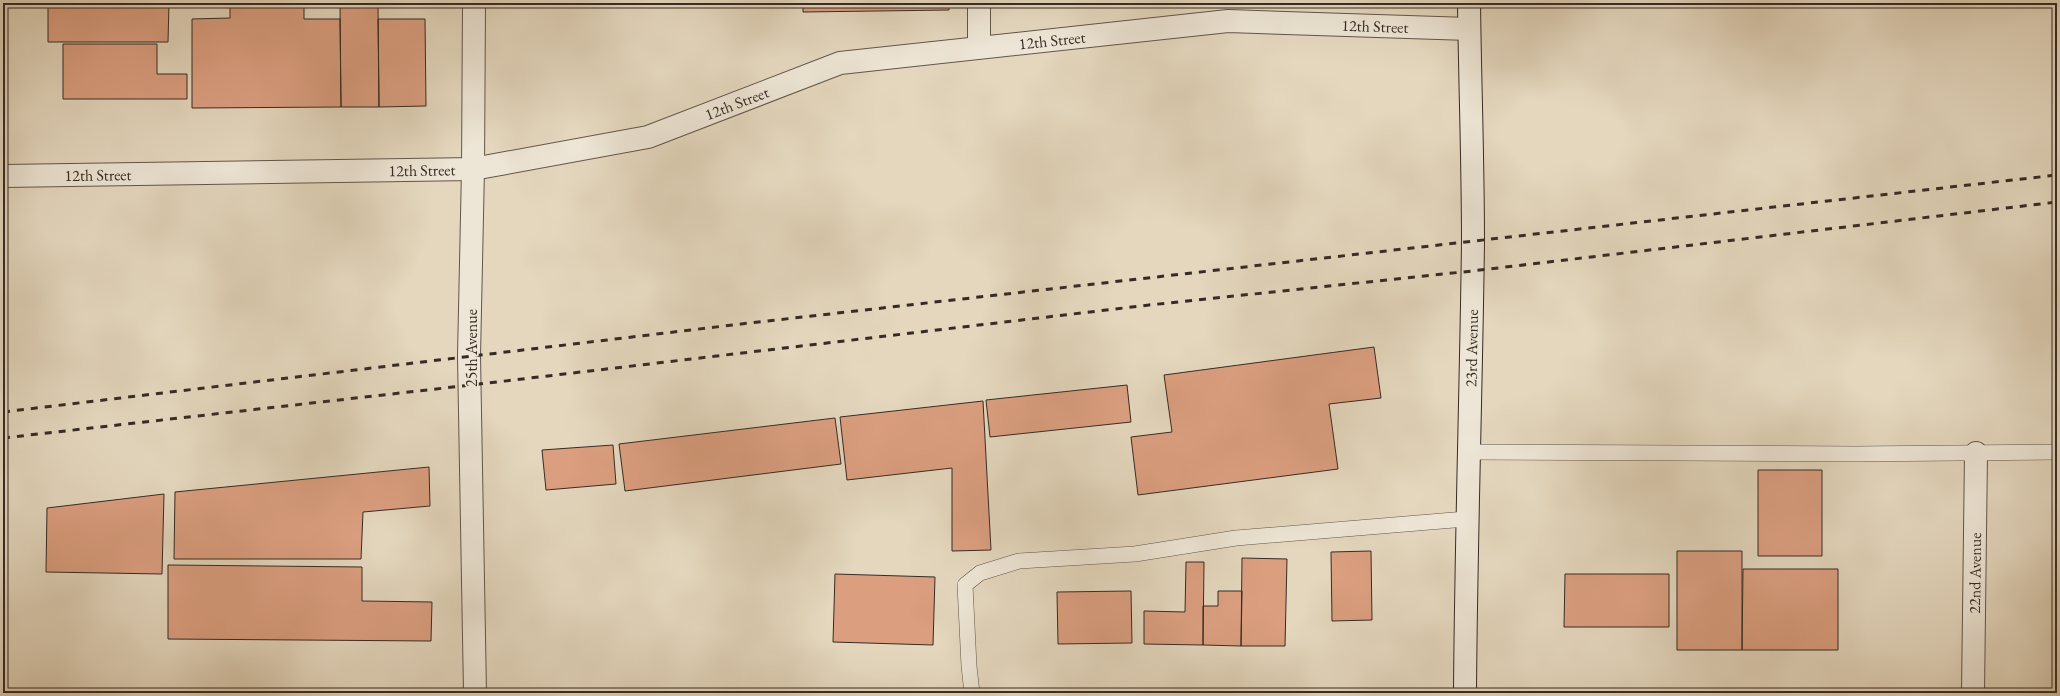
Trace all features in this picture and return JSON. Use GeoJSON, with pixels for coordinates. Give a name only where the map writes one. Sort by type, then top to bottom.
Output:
{"type":"FeatureCollection","features":[{"type":"Feature","properties":{"kind":"street","name":"25th Avenue"},"geometry":{"type":"LineString","coordinates":[[474,3],[473,169],[469,356],[475,693]]}},
{"type":"Feature","properties":{"kind":"street"},"geometry":{"type":"LineString","coordinates":[[979,3],[979,47]]}},
{"type":"Feature","properties":{"kind":"street","name":"23rd Avenue"},"geometry":{"type":"LineString","coordinates":[[1466,693],[1466,520],[1470,452],[1473,241],[1469,3]]}},
{"type":"Feature","properties":{"kind":"street","name":"12th Street"},"geometry":{"type":"LineString","coordinates":[[3,176],[473,169],[648,137],[840,63],[1228,20],[1469,29]]}},
{"type":"Feature","properties":{"kind":"street","name":"22nd Avenue"},"geometry":{"type":"LineString","coordinates":[[1973,693],[1976,453]]}},
{"type":"Feature","properties":{"kind":"lane"},"geometry":{"type":"LineString","coordinates":[[1470,452],[1839,454],[2057,452]]}},
{"type":"Feature","properties":{"kind":"lane"},"geometry":{"type":"LineString","coordinates":[[972,693],[969,666],[965,584],[980,573],[1019,561],[1135,554],[1236,538],[1466,520]]}},
{"type":"Feature","properties":{"kind":"building"},"geometry":{"type":"Polygon","coordinates":[[[48,3],[169,3],[168,42],[48,42],[48,3]]]}},
{"type":"Feature","properties":{"kind":"building"},"geometry":{"type":"Polygon","coordinates":[[[230,3],[304,3],[304,19],[340,19],[341,107],[192,108],[192,19],[230,18],[230,3]]]}},
{"type":"Feature","properties":{"kind":"building"},"geometry":{"type":"Polygon","coordinates":[[[340,3],[378,3],[379,107],[341,107],[340,3]]]}},
{"type":"Feature","properties":{"kind":"building"},"geometry":{"type":"Polygon","coordinates":[[[803,3],[949,3],[949,10],[803,12],[803,3]]]}},
{"type":"Feature","properties":{"kind":"building"},"geometry":{"type":"Polygon","coordinates":[[[378,19],[425,19],[426,106],[379,107],[378,19]]]}},
{"type":"Feature","properties":{"kind":"building"},"geometry":{"type":"Polygon","coordinates":[[[63,44],[157,44],[157,74],[187,74],[187,99],[63,99],[63,44]]]}},
{"type":"Feature","properties":{"kind":"building"},"geometry":{"type":"Polygon","coordinates":[[[1374,347],[1381,398],[1329,404],[1338,469],[1138,495],[1131,437],[1172,432],[1164,375],[1374,347]]]}},
{"type":"Feature","properties":{"kind":"building"},"geometry":{"type":"Polygon","coordinates":[[[1127,385],[1131,422],[990,437],[986,400],[1127,385]]]}},
{"type":"Feature","properties":{"kind":"building"},"geometry":{"type":"Polygon","coordinates":[[[983,401],[991,550],[952,551],[952,468],[847,480],[840,417],[983,401]]]}},
{"type":"Feature","properties":{"kind":"building"},"geometry":{"type":"Polygon","coordinates":[[[835,418],[841,464],[625,491],[619,444],[835,418]]]}},
{"type":"Feature","properties":{"kind":"building"},"geometry":{"type":"Polygon","coordinates":[[[613,445],[616,484],[546,490],[542,450],[613,445]]]}},
{"type":"Feature","properties":{"kind":"building"},"geometry":{"type":"Polygon","coordinates":[[[429,467],[430,506],[363,512],[361,559],[174,559],[175,492],[429,467]]]}},
{"type":"Feature","properties":{"kind":"building"},"geometry":{"type":"Polygon","coordinates":[[[1758,470],[1822,470],[1822,556],[1758,556],[1758,470]]]}},
{"type":"Feature","properties":{"kind":"building"},"geometry":{"type":"Polygon","coordinates":[[[164,494],[162,574],[46,572],[47,508],[164,494]]]}},
{"type":"Feature","properties":{"kind":"building"},"geometry":{"type":"Polygon","coordinates":[[[1371,551],[1372,620],[1332,621],[1331,552],[1371,551]]]}},
{"type":"Feature","properties":{"kind":"building"},"geometry":{"type":"Polygon","coordinates":[[[1677,551],[1742,551],[1742,650],[1677,650],[1677,551]]]}},
{"type":"Feature","properties":{"kind":"building"},"geometry":{"type":"Polygon","coordinates":[[[1242,558],[1287,559],[1285,646],[1241,646],[1242,558]]]}},
{"type":"Feature","properties":{"kind":"building"},"geometry":{"type":"Polygon","coordinates":[[[1186,562],[1204,562],[1203,645],[1144,644],[1144,611],[1185,612],[1186,562]]]}},
{"type":"Feature","properties":{"kind":"building"},"geometry":{"type":"Polygon","coordinates":[[[168,565],[362,567],[362,601],[432,602],[431,641],[168,639],[168,565]]]}},
{"type":"Feature","properties":{"kind":"building"},"geometry":{"type":"Polygon","coordinates":[[[1743,569],[1838,569],[1838,650],[1742,650],[1743,569]]]}},
{"type":"Feature","properties":{"kind":"building"},"geometry":{"type":"Polygon","coordinates":[[[835,574],[935,577],[933,645],[833,642],[835,574]]]}},
{"type":"Feature","properties":{"kind":"building"},"geometry":{"type":"Polygon","coordinates":[[[1565,574],[1669,574],[1669,627],[1564,627],[1565,574]]]}},
{"type":"Feature","properties":{"kind":"building"},"geometry":{"type":"Polygon","coordinates":[[[1131,591],[1132,643],[1058,644],[1057,592],[1131,591]]]}},
{"type":"Feature","properties":{"kind":"building"},"geometry":{"type":"Polygon","coordinates":[[[1218,591],[1242,591],[1241,646],[1203,645],[1203,606],[1218,606],[1218,591]]]}},
{"type":"Feature","properties":{"kind":"railway"},"geometry":{"type":"LineString","coordinates":[[3,412],[741,324],[2057,175]]}},
{"type":"Feature","properties":{"kind":"railway"},"geometry":{"type":"LineString","coordinates":[[3,438],[471,385],[1149,305],[1472,271],[2057,202]]}}]}
